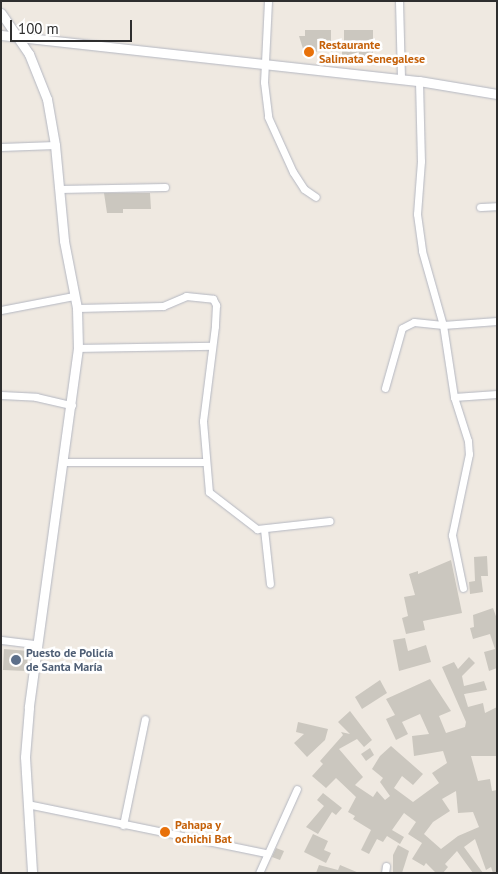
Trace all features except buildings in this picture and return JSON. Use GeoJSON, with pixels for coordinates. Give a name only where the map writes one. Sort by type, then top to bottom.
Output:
{"type":"FeatureCollection","features":[{"type":"Feature","properties":{"kind":"street"},"geometry":{"type":"LineString","coordinates":[[268,1],[265,63],[268,116],[292,172],[304,189],[316,197]]}},
{"type":"Feature","properties":{"kind":"street"},"geometry":{"type":"LineString","coordinates":[[399,1],[401,79]]}},
{"type":"Feature","properties":{"kind":"street"},"geometry":{"type":"LineString","coordinates":[[1,13],[19,37],[41,79],[55,145],[59,189],[77,308],[78,348],[72,405],[65,462],[35,644],[26,749],[27,804],[32,873]]}},
{"type":"Feature","properties":{"kind":"street"},"geometry":{"type":"LineString","coordinates":[[1,34],[419,81],[497,94]]}},
{"type":"Feature","properties":{"kind":"street"},"geometry":{"type":"LineString","coordinates":[[419,81],[421,161],[418,214],[422,251],[443,325],[454,397],[469,454],[452,534],[463,588]]}},
{"type":"Feature","properties":{"kind":"street"},"geometry":{"type":"LineString","coordinates":[[1,147],[55,145]]}},
{"type":"Feature","properties":{"kind":"street"},"geometry":{"type":"LineString","coordinates":[[59,189],[165,187]]}},
{"type":"Feature","properties":{"kind":"street"},"geometry":{"type":"LineString","coordinates":[[480,207],[497,206]]}},
{"type":"Feature","properties":{"kind":"street"},"geometry":{"type":"LineString","coordinates":[[1,310],[74,296]]}},
{"type":"Feature","properties":{"kind":"street"},"geometry":{"type":"LineString","coordinates":[[77,308],[163,306],[186,296],[212,299],[216,305],[203,421],[206,462],[212,497],[225,502],[258,529],[330,521]]}},
{"type":"Feature","properties":{"kind":"street"},"geometry":{"type":"LineString","coordinates":[[385,388],[402,328],[414,322],[443,325],[497,321]]}},
{"type":"Feature","properties":{"kind":"street"},"geometry":{"type":"LineString","coordinates":[[78,348],[212,346]]}},
{"type":"Feature","properties":{"kind":"street"},"geometry":{"type":"LineString","coordinates":[[454,397],[497,394]]}},
{"type":"Feature","properties":{"kind":"street"},"geometry":{"type":"LineString","coordinates":[[1,395],[36,397],[72,405]]}},
{"type":"Feature","properties":{"kind":"street"},"geometry":{"type":"LineString","coordinates":[[65,462],[206,462]]}},
{"type":"Feature","properties":{"kind":"street"},"geometry":{"type":"LineString","coordinates":[[264,528],[270,584]]}},
{"type":"Feature","properties":{"kind":"street"},"geometry":{"type":"LineString","coordinates":[[1,640],[35,644]]}},
{"type":"Feature","properties":{"kind":"street"},"geometry":{"type":"LineString","coordinates":[[123,825],[144,720]]}},
{"type":"Feature","properties":{"kind":"street"},"geometry":{"type":"LineString","coordinates":[[259,873],[266,853],[297,789]]}},
{"type":"Feature","properties":{"kind":"street"},"geometry":{"type":"LineString","coordinates":[[27,804],[266,853]]}},
{"type":"Feature","properties":{"kind":"place","name":"Restaurante Salimata Senegalese"},"geometry":{"type":"Point","coordinates":[309,52]}},
{"type":"Feature","properties":{"kind":"place","name":"Puesto de Policía de Santa María"},"geometry":{"type":"Point","coordinates":[16,660]}},
{"type":"Feature","properties":{"kind":"place","name":"Pahapa y ochichi Bat"},"geometry":{"type":"Point","coordinates":[165,832]}}]}
